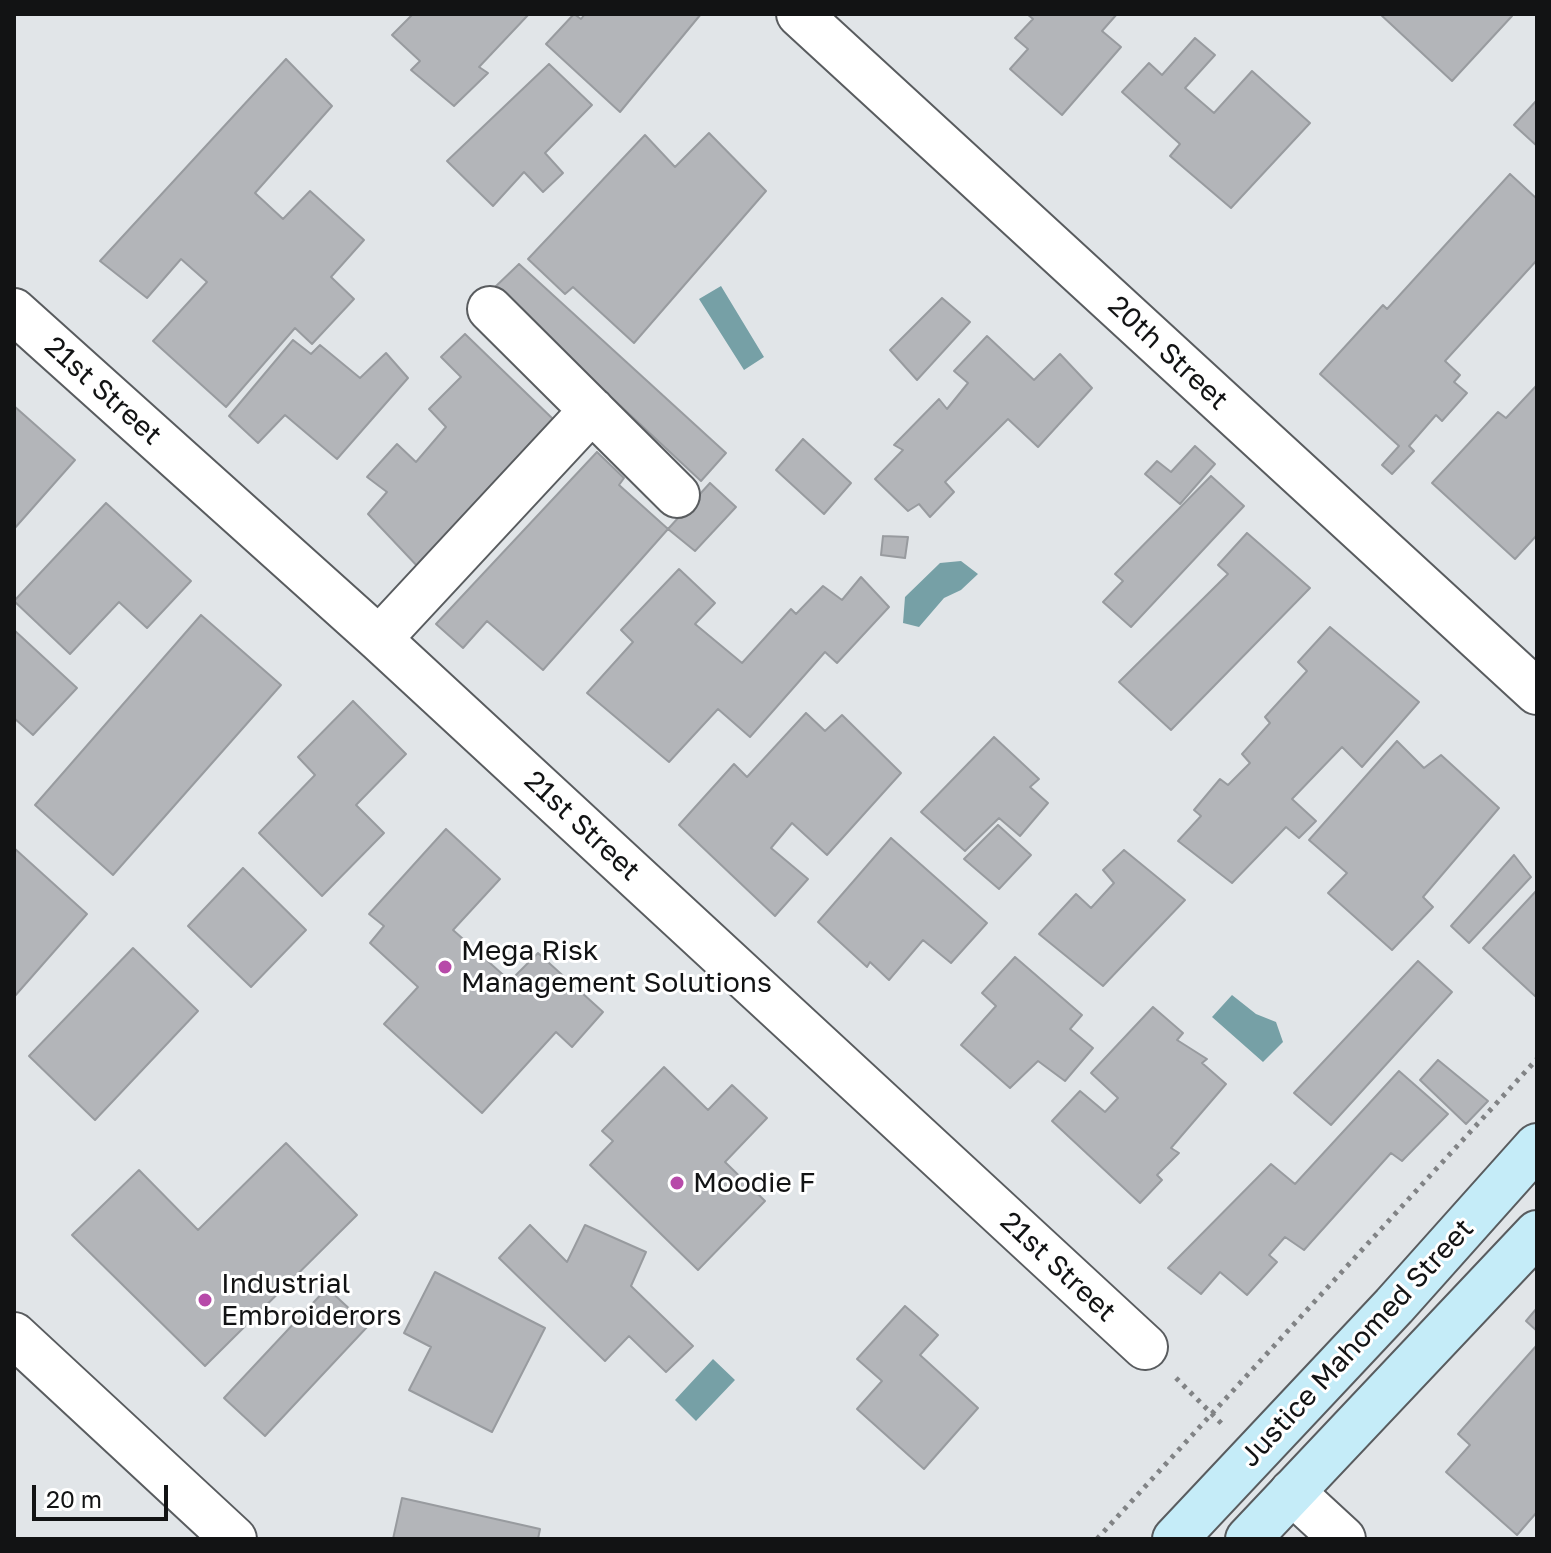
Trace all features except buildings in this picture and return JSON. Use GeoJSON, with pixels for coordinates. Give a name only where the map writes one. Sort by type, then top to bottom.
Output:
{"type":"FeatureCollection","features":[{"type":"Feature","properties":{"kind":"main road","name":"Justice Mahomed Street"},"geometry":{"type":"LineString","coordinates":[[1175,1539],[1394,1306],[1537,1146]]}},
{"type":"Feature","properties":{"kind":"main road","name":"Justice Mahomed Street"},"geometry":{"type":"LineString","coordinates":[[1248,1539],[1537,1233]]}},
{"type":"Feature","properties":{"kind":"street","name":"20th Street"},"geometry":{"type":"LineString","coordinates":[[799,14],[1537,692]]}},
{"type":"Feature","properties":{"kind":"street"},"geometry":{"type":"LineString","coordinates":[[490,309],[677,495]]}},
{"type":"Feature","properties":{"kind":"street","name":"21st Street"},"geometry":{"type":"LineString","coordinates":[[14,311],[379,639],[1145,1347]]}},
{"type":"Feature","properties":{"kind":"street"},"geometry":{"type":"LineString","coordinates":[[379,639],[592,410]]}},
{"type":"Feature","properties":{"kind":"street"},"geometry":{"type":"LineString","coordinates":[[14,1335],[234,1539]]}},
{"type":"Feature","properties":{"kind":"street"},"geometry":{"type":"LineString","coordinates":[[1292,1492],[1343,1539]]}},
{"type":"Feature","properties":{"kind":"path"},"geometry":{"type":"LineString","coordinates":[[1097,1539],[1537,1059]]}},
{"type":"Feature","properties":{"kind":"path"},"geometry":{"type":"LineString","coordinates":[[1145,1347],[1253,1455]]}},
{"type":"Feature","properties":{"kind":"water"},"geometry":{"type":"Polygon","coordinates":[[[721,286],[764,357],[744,370],[699,299],[721,286]]]}},
{"type":"Feature","properties":{"kind":"water"},"geometry":{"type":"Polygon","coordinates":[[[961,561],[978,574],[961,590],[944,598],[919,627],[903,623],[905,597],[940,563],[961,561]]]}},
{"type":"Feature","properties":{"kind":"water"},"geometry":{"type":"Polygon","coordinates":[[[1232,995],[1256,1014],[1276,1022],[1283,1042],[1263,1062],[1212,1017],[1232,995]]]}},
{"type":"Feature","properties":{"kind":"water"},"geometry":{"type":"Polygon","coordinates":[[[713,1359],[735,1380],[696,1421],[675,1400],[713,1359]]]}},
{"type":"Feature","properties":{"kind":"place","name":"Mega Risk Management Solutions"},"geometry":{"type":"Point","coordinates":[445,967]}},
{"type":"Feature","properties":{"kind":"place","name":"Moodie F"},"geometry":{"type":"Point","coordinates":[677,1183]}},
{"type":"Feature","properties":{"kind":"place","name":"Industrial Embroiderors"},"geometry":{"type":"Point","coordinates":[205,1300]}}]}
